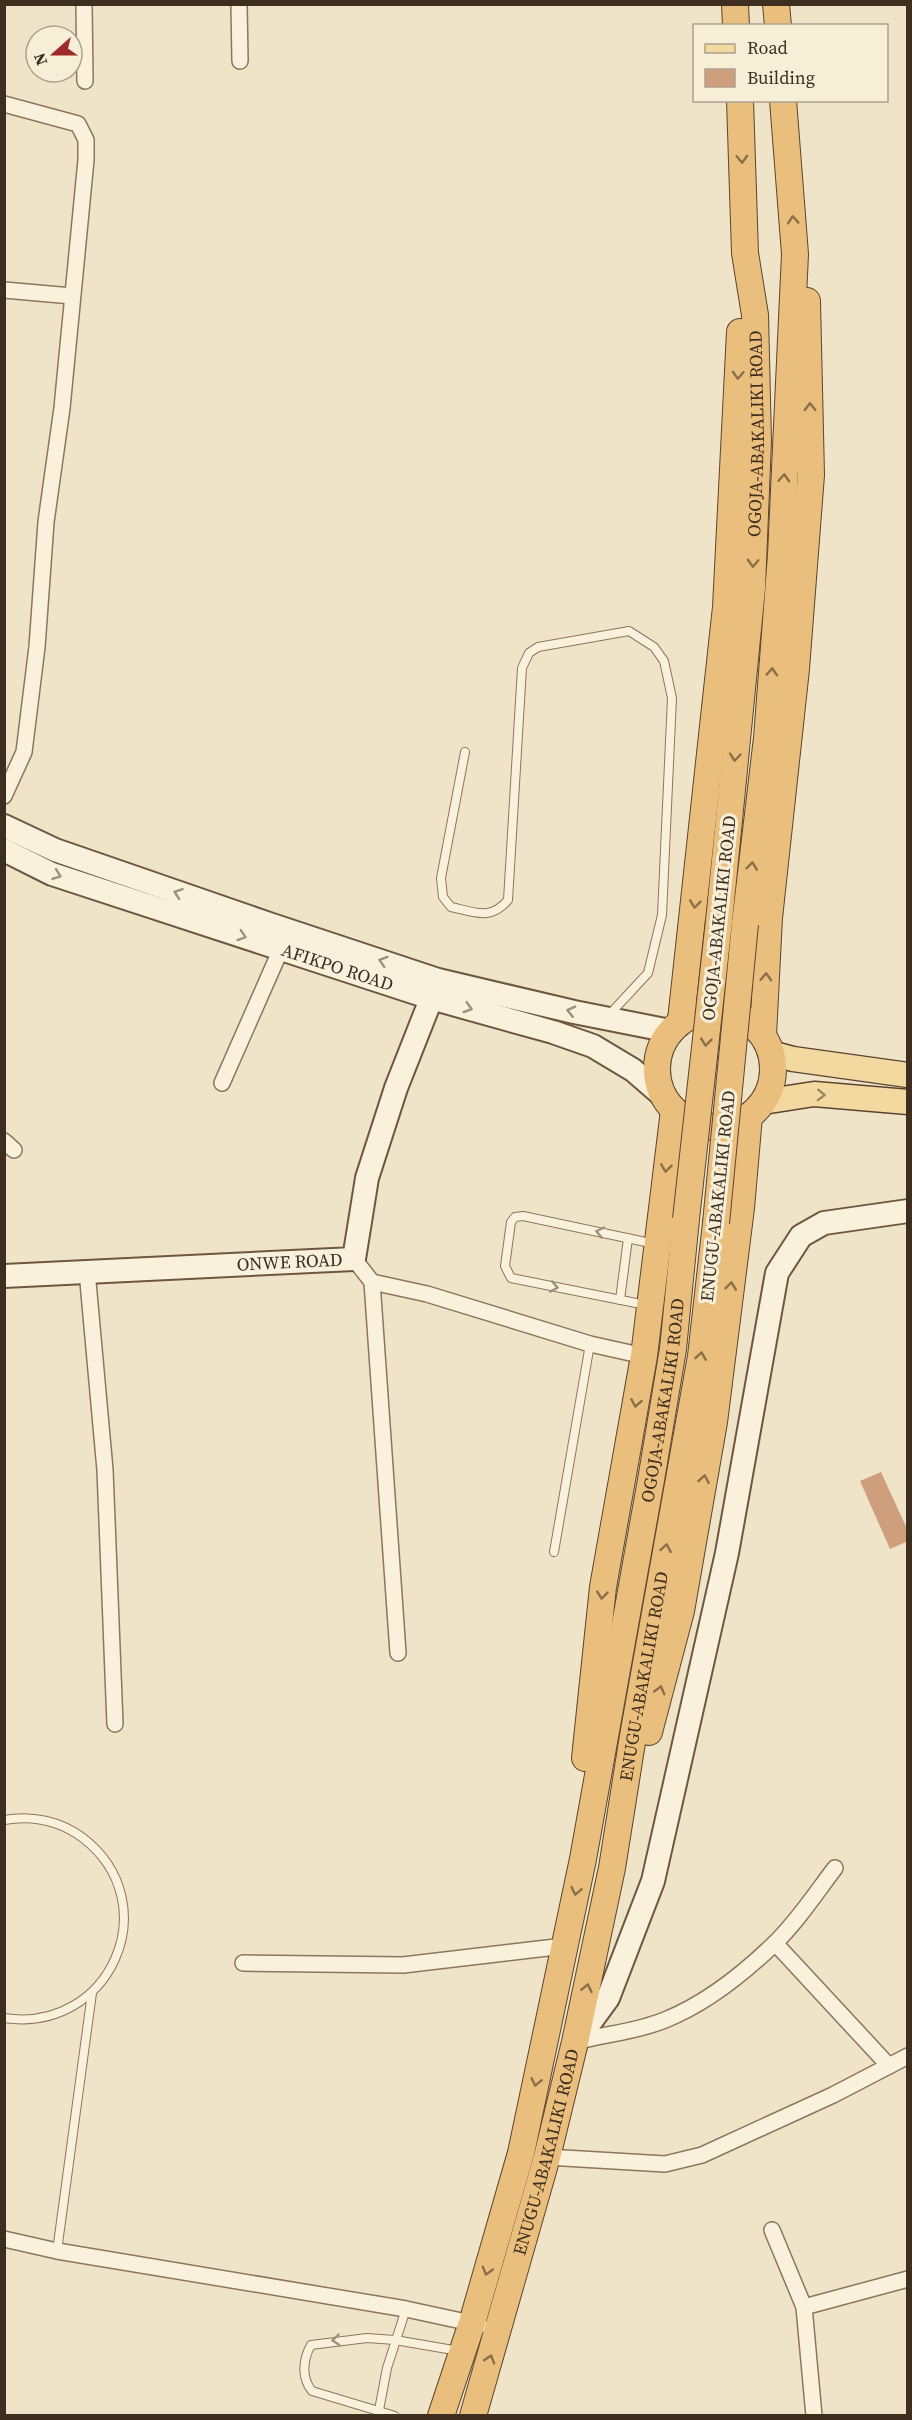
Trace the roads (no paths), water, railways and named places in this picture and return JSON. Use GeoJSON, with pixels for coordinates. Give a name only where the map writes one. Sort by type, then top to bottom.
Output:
{"type":"FeatureCollection","features":[{"type":"Feature","properties":{"kind":"highway"},"geometry":{"type":"LineString","coordinates":[[735,4],[736,24]]}},
{"type":"Feature","properties":{"kind":"highway"},"geometry":{"type":"LineString","coordinates":[[776,4],[778,24]]}},
{"type":"Feature","properties":{"kind":"highway","name":"OGOJA-ABAKALIKI ROAD"},"geometry":{"type":"LineString","coordinates":[[605,1731],[671,1360],[719,921],[752,588],[758,441],[756,327],[745,253],[740,102]]}},
{"type":"Feature","properties":{"kind":"highway","name":"OGOJA-ABAKALIKI ROAD"},"geometry":{"type":"LineString","coordinates":[[745,924],[767,738],[781,555],[795,254],[783,102]]}},
{"type":"Feature","properties":{"kind":"highway"},"geometry":{"type":"LineString","coordinates":[[675,1025],[726,607],[745,253]]}},
{"type":"Feature","properties":{"kind":"highway"},"geometry":{"type":"LineString","coordinates":[[612,1868],[681,1611],[714,1422],[756,1109],[770,1086],[773,1069],[767,1044],[769,918],[796,669],[811,475],[808,306],[795,254]]}},
{"type":"Feature","properties":{"kind":"highway","name":"ENUGU-ABAKALIKI ROAD"},"geometry":{"type":"LineString","coordinates":[[473,2415],[547,2157],[575,2042],[612,1868],[635,1725],[701,1356],[745,924]]}},
{"type":"Feature","properties":{"kind":"highway"},"geometry":{"type":"LineString","coordinates":[[756,1109],[735,1124],[718,1127],[702,1126],[686,1120],[668,1103],[657,1079],[656,1062],[661,1045],[675,1025],[702,1011],[725,1011],[747,1020],[767,1044]]}},
{"type":"Feature","properties":{"kind":"highway"},"geometry":{"type":"LineString","coordinates":[[583,1859],[581,1796],[603,1587],[644,1356],[657,1244],[668,1103]]}},
{"type":"Feature","properties":{"kind":"highway","name":"ENUGU-ABAKALIKI ROAD"},"geometry":{"type":"LineString","coordinates":[[441,2415],[472,2323],[521,2153],[583,1859],[605,1731]]}},
{"type":"Feature","properties":{"kind":"main road","name":"AFIKPO ROAD"},"geometry":{"type":"LineString","coordinates":[[4,825],[55,850],[272,925],[435,989],[593,1047],[633,1070],[668,1103]]}},
{"type":"Feature","properties":{"kind":"main road","name":"AFIKPO ROAD"},"geometry":{"type":"LineString","coordinates":[[4,850],[52,874],[281,949],[435,989],[606,1018],[675,1025]]}},
{"type":"Feature","properties":{"kind":"main road","name":"ONWE ROAD"},"geometry":{"type":"LineString","coordinates":[[4,1276],[354,1259],[367,1178],[396,1088],[435,989]]}},
{"type":"Feature","properties":{"kind":"main road"},"geometry":{"type":"LineString","coordinates":[[767,1044],[793,1059],[908,1075]]}},
{"type":"Feature","properties":{"kind":"main road"},"geometry":{"type":"LineString","coordinates":[[756,1109],[814,1094],[908,1102]]}},
{"type":"Feature","properties":{"kind":"main road"},"geometry":{"type":"LineString","coordinates":[[575,2042],[608,1998],[653,1881],[727,1553],[777,1273],[801,1236],[824,1224],[908,1211]]}},
{"type":"Feature","properties":{"kind":"street"},"geometry":{"type":"LineString","coordinates":[[84,4],[85,81]]}},
{"type":"Feature","properties":{"kind":"street"},"geometry":{"type":"LineString","coordinates":[[239,4],[240,61]]}},
{"type":"Feature","properties":{"kind":"street"},"geometry":{"type":"LineString","coordinates":[[4,104],[78,124],[86,140],[62,408],[46,522],[37,646],[24,752],[4,796]]}},
{"type":"Feature","properties":{"kind":"street"},"geometry":{"type":"LineString","coordinates":[[4,290],[72,296]]}},
{"type":"Feature","properties":{"kind":"street"},"geometry":{"type":"LineString","coordinates":[[222,1083],[281,949]]}},
{"type":"Feature","properties":{"kind":"street"},"geometry":{"type":"LineString","coordinates":[[354,1259],[372,1282],[398,1653]]}},
{"type":"Feature","properties":{"kind":"street"},"geometry":{"type":"LineString","coordinates":[[87,1271],[105,1470],[115,1724]]}},
{"type":"Feature","properties":{"kind":"street"},"geometry":{"type":"LineString","coordinates":[[372,1282],[428,1294],[590,1344],[644,1356]]}},
{"type":"Feature","properties":{"kind":"street"},"geometry":{"type":"LineString","coordinates":[[575,2042],[627,2032],[664,2020],[698,2004],[775,1943],[835,1868]]}},
{"type":"Feature","properties":{"kind":"street"},"geometry":{"type":"LineString","coordinates":[[775,1943],[889,2066]]}},
{"type":"Feature","properties":{"kind":"street"},"geometry":{"type":"LineString","coordinates":[[243,1964],[403,1965],[564,1946]]}},
{"type":"Feature","properties":{"kind":"street"},"geometry":{"type":"LineString","coordinates":[[547,2157],[666,2164],[702,2155],[832,2095],[907,2057]]}},
{"type":"Feature","properties":{"kind":"street"},"geometry":{"type":"LineString","coordinates":[[772,2230],[804,2307],[814,2415]]}},
{"type":"Feature","properties":{"kind":"street"},"geometry":{"type":"LineString","coordinates":[[4,2239],[57,2251],[406,2309],[499,2329]]}},
{"type":"Feature","properties":{"kind":"street"},"geometry":{"type":"LineString","coordinates":[[804,2307],[908,2279]]}},
{"type":"Feature","properties":{"kind":"lane"},"geometry":{"type":"LineString","coordinates":[[465,752],[441,878],[443,897],[451,907],[488,915],[500,909],[508,900],[522,668],[529,653],[538,647],[629,631],[654,647],[664,661],[672,698],[662,915],[648,973],[606,1018]]}},
{"type":"Feature","properties":{"kind":"lane"},"geometry":{"type":"LineString","coordinates":[[649,1306],[511,1278],[505,1266],[506,1255],[511,1222],[515,1217],[523,1215],[657,1244]]}},
{"type":"Feature","properties":{"kind":"lane"},"geometry":{"type":"LineString","coordinates":[[620,1300],[628,1238]]}},
{"type":"Feature","properties":{"kind":"lane"},"geometry":{"type":"LineString","coordinates":[[554,1552],[590,1344]]}},
{"type":"Feature","properties":{"kind":"lane"},"geometry":{"type":"LineString","coordinates":[[4,1820],[30,1818],[63,1826],[91,1844],[111,1870],[122,1901],[123,1935],[112,1966],[92,1993],[65,2011],[49,2017],[33,2020],[4,2018]]}},
{"type":"Feature","properties":{"kind":"lane"},"geometry":{"type":"LineString","coordinates":[[57,2251],[92,1993]]}},
{"type":"Feature","properties":{"kind":"lane"},"geometry":{"type":"LineString","coordinates":[[379,2410],[395,2340],[406,2309]]}},
{"type":"Feature","properties":{"kind":"lane"},"geometry":{"type":"LineString","coordinates":[[395,2415],[312,2391],[304,2378],[310,2344],[367,2338],[395,2340],[463,2352]]}}]}
